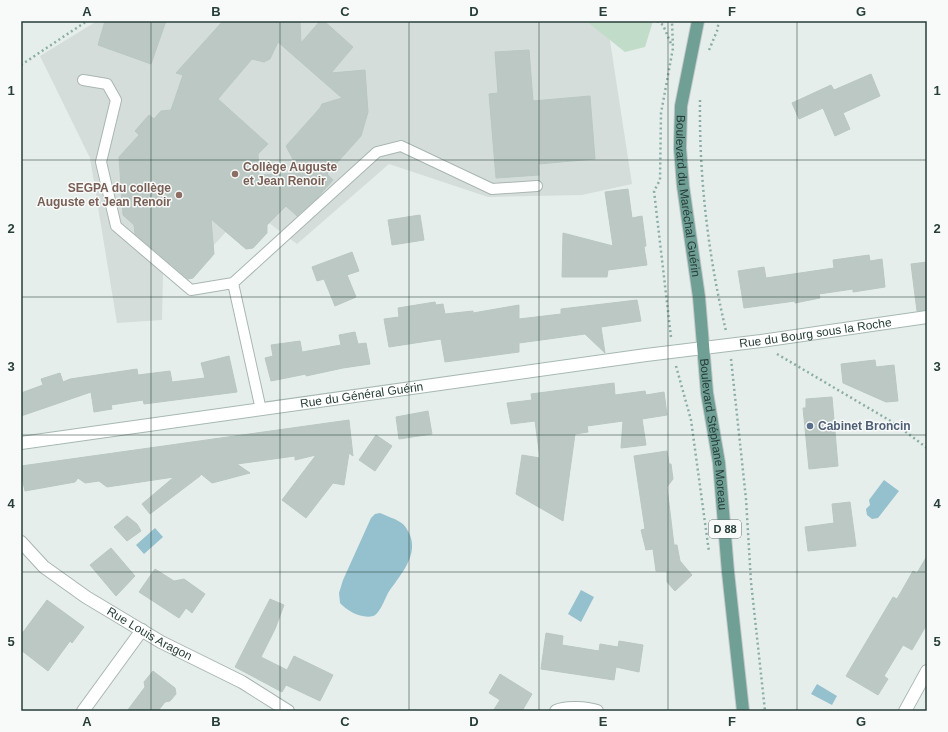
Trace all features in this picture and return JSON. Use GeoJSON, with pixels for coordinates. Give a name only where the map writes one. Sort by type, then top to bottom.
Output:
{"type":"FeatureCollection","features":[{"type":"Feature","properties":{"kind":"main road","name":"Boulevard du Maréchal Guérin"},"geometry":{"type":"LineString","coordinates":[[698,21],[681,106],[680,148],[683,186],[699,297],[703,348]]}},
{"type":"Feature","properties":{"kind":"main road","name":"Rue du Bourg sous la Roche"},"geometry":{"type":"LineString","coordinates":[[703,348],[927,317]]}},
{"type":"Feature","properties":{"kind":"main road","name":"Rue du Général Guérin"},"geometry":{"type":"LineString","coordinates":[[21,443],[672,351],[703,348]]}},
{"type":"Feature","properties":{"kind":"main road","name":"Boulevard Stéphane Moreau"},"geometry":{"type":"LineString","coordinates":[[703,348],[707,393],[719,463],[728,572],[743,711]]}},
{"type":"Feature","properties":{"kind":"main road","name":"Rue Louis Aragon"},"geometry":{"type":"LineString","coordinates":[[21,542],[44,567],[86,596],[161,642],[242,682],[288,711]]}},
{"type":"Feature","properties":{"kind":"main road"},"geometry":{"type":"LineString","coordinates":[[82,711],[142,630]]}},
{"type":"Feature","properties":{"kind":"main road"},"geometry":{"type":"LineString","coordinates":[[905,711],[927,671]]}},
{"type":"Feature","properties":{"kind":"main road"},"geometry":{"type":"LineString","coordinates":[[556,711],[573,708],[589,708],[597,711]]}},
{"type":"Feature","properties":{"kind":"lane"},"geometry":{"type":"LineString","coordinates":[[83,80],[107,84],[116,100],[101,162],[116,226],[191,290],[233,283],[377,152],[401,146],[492,189],[537,186]]}},
{"type":"Feature","properties":{"kind":"lane"},"geometry":{"type":"LineString","coordinates":[[233,283],[262,410]]}},
{"type":"Feature","properties":{"kind":"path"},"geometry":{"type":"LineString","coordinates":[[21,65],[87,21]]}},
{"type":"Feature","properties":{"kind":"path"},"geometry":{"type":"LineString","coordinates":[[657,21],[662,25],[673,48]]}},
{"type":"Feature","properties":{"kind":"path"},"geometry":{"type":"LineString","coordinates":[[672,21],[673,48],[661,113],[660,180],[654,191],[672,351],[691,420],[710,559]]}},
{"type":"Feature","properties":{"kind":"path"},"geometry":{"type":"LineString","coordinates":[[708,55],[720,21]]}},
{"type":"Feature","properties":{"kind":"path"},"geometry":{"type":"LineString","coordinates":[[700,96],[699,142],[704,204],[718,298],[730,345],[746,499],[751,582],[765,711]]}},
{"type":"Feature","properties":{"kind":"path"},"geometry":{"type":"LineString","coordinates":[[755,342],[894,423],[927,448]]}},
{"type":"Feature","properties":{"kind":"shaded area","name":"Collège Auguste et Jean Renoir"},"geometry":{"type":"Polygon","coordinates":[[[97,21],[607,21],[632,184],[582,195],[488,197],[389,164],[297,244],[269,223],[267,225],[267,233],[253,248],[246,249],[226,232],[213,246],[214,254],[193,278],[187,279],[172,265],[163,272],[162,320],[117,323],[90,158],[40,56],[97,21]]]}},
{"type":"Feature","properties":{"kind":"green space"},"geometry":{"type":"Polygon","coordinates":[[[586,21],[653,21],[645,47],[625,52],[586,21]]]}},
{"type":"Feature","properties":{"kind":"water"},"geometry":{"type":"Polygon","coordinates":[[[884,480],[899,491],[878,518],[872,519],[867,515],[866,509],[870,505],[869,500],[884,480]]]}},
{"type":"Feature","properties":{"kind":"water"},"geometry":{"type":"Polygon","coordinates":[[[380,513],[404,525],[412,541],[412,549],[407,565],[388,593],[380,610],[375,615],[369,617],[355,614],[343,606],[340,603],[339,593],[343,580],[371,518],[375,514],[380,513]]]}},
{"type":"Feature","properties":{"kind":"water"},"geometry":{"type":"Polygon","coordinates":[[[155,528],[163,537],[144,554],[136,545],[155,528]]]}},
{"type":"Feature","properties":{"kind":"water"},"geometry":{"type":"Polygon","coordinates":[[[581,590],[594,597],[581,622],[568,614],[581,590]]]}},
{"type":"Feature","properties":{"kind":"water"},"geometry":{"type":"Polygon","coordinates":[[[817,684],[837,696],[832,705],[811,694],[817,684]]]}},
{"type":"Feature","properties":{"kind":"building"},"geometry":{"type":"Polygon","coordinates":[[[105,21],[166,21],[151,64],[98,45],[105,21]]]}},
{"type":"Feature","properties":{"kind":"building"},"geometry":{"type":"Polygon","coordinates":[[[223,21],[300,21],[301,43],[320,21],[324,21],[353,47],[331,73],[365,70],[368,112],[361,136],[327,174],[333,180],[317,198],[297,216],[286,206],[267,225],[267,233],[253,248],[246,249],[211,219],[214,254],[193,278],[188,279],[135,234],[134,225],[123,215],[119,157],[139,135],[135,131],[149,115],[154,119],[161,111],[171,110],[183,75],[176,73],[223,21]],[[278,42],[270,59],[264,62],[252,59],[218,99],[268,144],[258,154],[259,175],[300,173],[286,146],[322,104],[342,98],[278,42]]]}},
{"type":"Feature","properties":{"kind":"building"},"geometry":{"type":"Polygon","coordinates":[[[529,50],[533,101],[590,96],[595,159],[538,164],[539,175],[496,178],[489,94],[498,93],[495,52],[529,50]]]}},
{"type":"Feature","properties":{"kind":"building"},"geometry":{"type":"Polygon","coordinates":[[[871,74],[880,96],[843,113],[850,129],[835,136],[823,108],[799,119],[792,103],[831,85],[834,90],[871,74]]]}},
{"type":"Feature","properties":{"kind":"building"},"geometry":{"type":"Polygon","coordinates":[[[628,189],[632,218],[642,216],[647,265],[608,270],[607,277],[562,277],[563,233],[613,246],[605,192],[628,189]]]}},
{"type":"Feature","properties":{"kind":"building"},"geometry":{"type":"Polygon","coordinates":[[[420,215],[424,240],[392,245],[388,220],[420,215]]]}},
{"type":"Feature","properties":{"kind":"building"},"geometry":{"type":"Polygon","coordinates":[[[352,252],[359,271],[347,275],[356,297],[335,306],[324,279],[317,281],[312,267],[352,252]]]}},
{"type":"Feature","properties":{"kind":"building"},"geometry":{"type":"Polygon","coordinates":[[[869,255],[870,261],[882,259],[885,287],[853,292],[853,289],[819,294],[820,298],[795,303],[795,301],[744,308],[738,271],[764,267],[766,278],[834,268],[833,260],[869,255]]]}},
{"type":"Feature","properties":{"kind":"building"},"geometry":{"type":"Polygon","coordinates":[[[927,262],[927,310],[917,311],[911,264],[927,262]]]}},
{"type":"Feature","properties":{"kind":"building"},"geometry":{"type":"Polygon","coordinates":[[[637,300],[641,321],[601,327],[605,353],[585,334],[519,343],[519,352],[445,362],[441,339],[389,347],[384,319],[399,317],[398,308],[435,302],[436,305],[443,304],[445,314],[473,311],[473,313],[519,305],[519,319],[561,314],[561,309],[637,300]]]}},
{"type":"Feature","properties":{"kind":"building"},"geometry":{"type":"Polygon","coordinates":[[[355,332],[358,344],[366,343],[370,364],[271,381],[265,358],[273,356],[271,345],[300,341],[302,352],[341,345],[339,335],[355,332]]]}},
{"type":"Feature","properties":{"kind":"building"},"geometry":{"type":"Polygon","coordinates":[[[229,356],[237,392],[144,404],[143,400],[111,405],[112,409],[94,412],[91,392],[21,416],[21,393],[43,385],[41,379],[60,373],[63,382],[70,379],[137,369],[138,375],[170,371],[172,382],[205,378],[201,363],[229,356]]]}},
{"type":"Feature","properties":{"kind":"building"},"geometry":{"type":"Polygon","coordinates":[[[875,360],[876,367],[894,365],[898,401],[886,402],[843,383],[841,364],[875,360]]]}},
{"type":"Feature","properties":{"kind":"building"},"geometry":{"type":"Polygon","coordinates":[[[614,383],[615,395],[645,391],[646,395],[664,392],[667,415],[642,419],[646,445],[621,448],[623,421],[587,426],[588,432],[575,434],[563,521],[516,494],[522,455],[540,458],[535,421],[511,424],[507,403],[532,400],[531,394],[614,383]]]}},
{"type":"Feature","properties":{"kind":"building"},"geometry":{"type":"Polygon","coordinates":[[[832,397],[838,466],[809,469],[803,408],[806,408],[806,399],[832,397]]]}},
{"type":"Feature","properties":{"kind":"building"},"geometry":{"type":"Polygon","coordinates":[[[428,411],[432,434],[399,439],[396,417],[428,411]]]}},
{"type":"Feature","properties":{"kind":"building"},"geometry":{"type":"Polygon","coordinates":[[[349,420],[353,456],[349,453],[344,485],[333,483],[306,518],[282,500],[316,455],[295,460],[295,456],[237,464],[250,473],[212,483],[201,474],[150,514],[142,504],[174,477],[107,487],[99,481],[85,483],[78,478],[75,482],[25,491],[21,473],[21,466],[349,420]]]}},
{"type":"Feature","properties":{"kind":"building"},"geometry":{"type":"Polygon","coordinates":[[[376,435],[392,446],[375,471],[359,460],[376,435]]]}},
{"type":"Feature","properties":{"kind":"building"},"geometry":{"type":"Polygon","coordinates":[[[667,451],[673,479],[667,487],[674,545],[677,545],[680,561],[692,575],[675,591],[667,582],[667,571],[656,571],[653,549],[646,550],[641,530],[645,529],[634,456],[667,451]]]}},
{"type":"Feature","properties":{"kind":"building"},"geometry":{"type":"Polygon","coordinates":[[[850,502],[856,546],[808,551],[805,527],[834,523],[832,504],[850,502]]]}},
{"type":"Feature","properties":{"kind":"building"},"geometry":{"type":"Polygon","coordinates":[[[127,516],[137,524],[141,531],[127,541],[114,527],[127,516]]]}},
{"type":"Feature","properties":{"kind":"building"},"geometry":{"type":"Polygon","coordinates":[[[111,548],[135,576],[116,596],[90,565],[111,548]]]}},
{"type":"Feature","properties":{"kind":"building"},"geometry":{"type":"Polygon","coordinates":[[[927,556],[927,624],[912,650],[903,645],[884,676],[888,679],[878,695],[846,676],[893,597],[897,599],[913,571],[917,573],[927,556]]]}},
{"type":"Feature","properties":{"kind":"building"},"geometry":{"type":"Polygon","coordinates":[[[155,569],[174,581],[184,579],[205,594],[192,613],[186,608],[179,618],[139,592],[155,569]]]}},
{"type":"Feature","properties":{"kind":"building"},"geometry":{"type":"Polygon","coordinates":[[[270,599],[284,605],[275,629],[261,657],[287,670],[294,656],[333,675],[320,701],[286,685],[282,692],[235,667],[270,599]]]}},
{"type":"Feature","properties":{"kind":"building"},"geometry":{"type":"Polygon","coordinates":[[[47,600],[84,627],[72,643],[70,641],[48,671],[21,650],[21,635],[47,600]]]}},
{"type":"Feature","properties":{"kind":"building"},"geometry":{"type":"Polygon","coordinates":[[[546,633],[563,636],[562,645],[599,651],[600,644],[618,647],[619,641],[643,645],[639,672],[616,667],[614,680],[541,669],[546,633]]]}},
{"type":"Feature","properties":{"kind":"building"},"geometry":{"type":"Polygon","coordinates":[[[153,671],[175,688],[176,694],[170,701],[165,702],[158,711],[127,711],[145,687],[144,682],[153,671]]]}},
{"type":"Feature","properties":{"kind":"building"},"geometry":{"type":"Polygon","coordinates":[[[500,674],[532,694],[522,711],[493,711],[500,700],[489,693],[500,674]]]}},
{"type":"Feature","properties":{"kind":"place","name":"Collège Auguste et Jean Renoir"},"geometry":{"type":"Point","coordinates":[235,174]}},
{"type":"Feature","properties":{"kind":"place","name":"SEGPA du collège Auguste et Jean Renoir"},"geometry":{"type":"Point","coordinates":[179,195]}},
{"type":"Feature","properties":{"kind":"place","name":"Cabinet Broncin"},"geometry":{"type":"Point","coordinates":[810,426]}}]}
